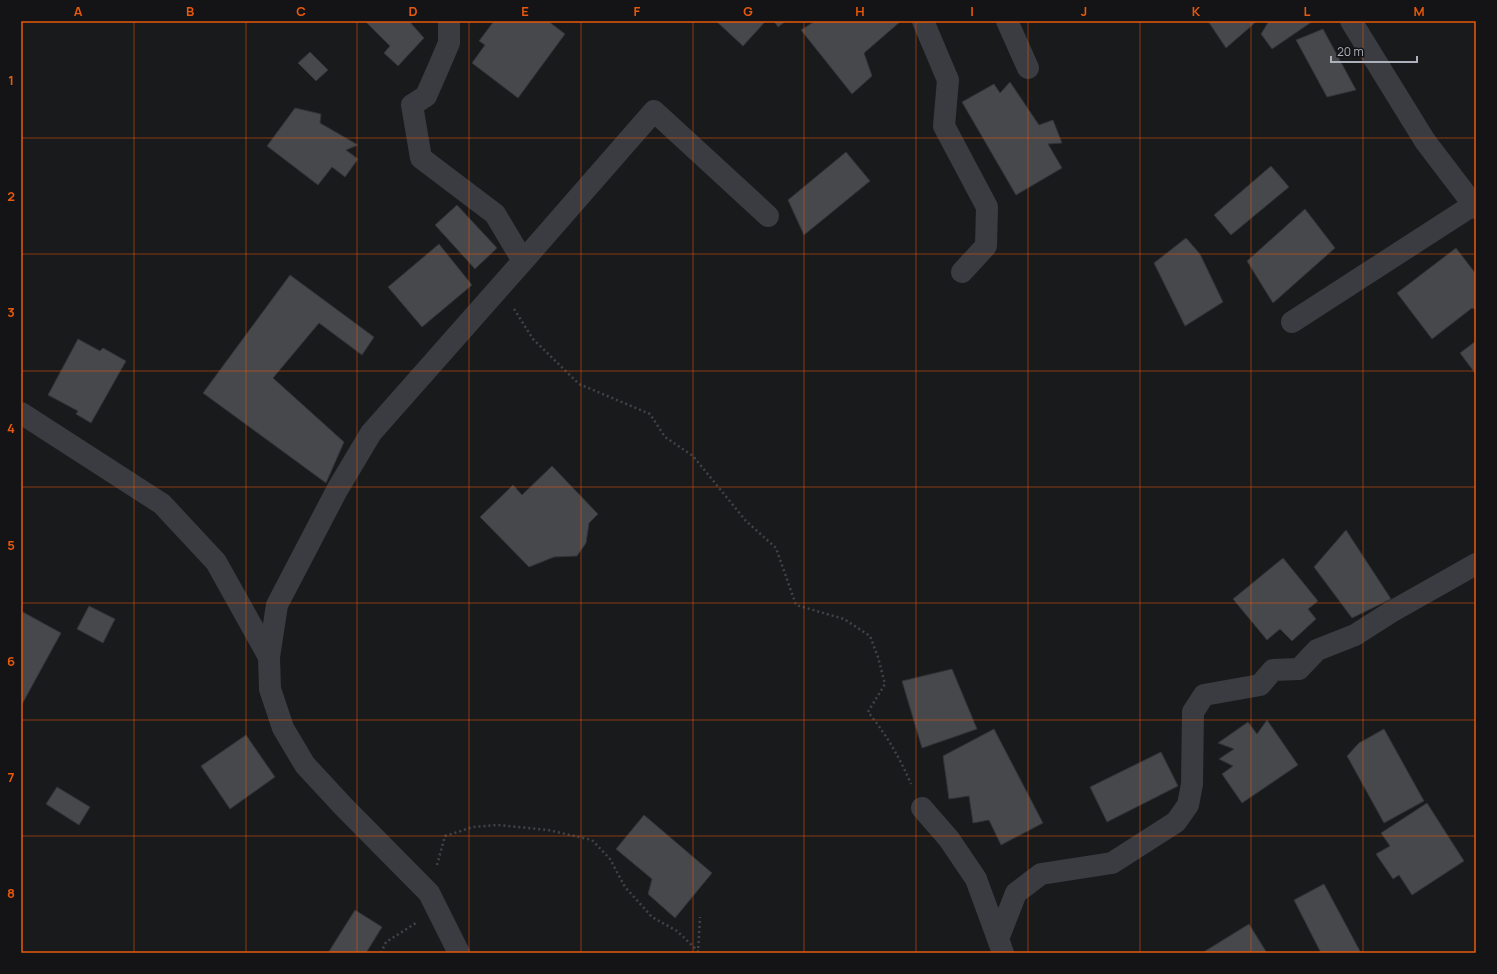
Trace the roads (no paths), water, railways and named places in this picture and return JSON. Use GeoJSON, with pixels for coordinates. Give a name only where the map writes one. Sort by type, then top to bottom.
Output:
{"type":"FeatureCollection","features":[{"type":"Feature","properties":{"kind":"street"},"geometry":{"type":"LineString","coordinates":[[449,21],[449,43],[426,96],[412,105],[421,158],[495,214],[523,261]]}},
{"type":"Feature","properties":{"kind":"street"},"geometry":{"type":"LineString","coordinates":[[923,21],[948,80],[944,126],[987,206],[986,246],[962,272]]}},
{"type":"Feature","properties":{"kind":"street"},"geometry":{"type":"LineString","coordinates":[[1008,21],[1028,68]]}},
{"type":"Feature","properties":{"kind":"street"},"geometry":{"type":"LineString","coordinates":[[1292,322],[1475,206],[1426,141],[1351,21]]}},
{"type":"Feature","properties":{"kind":"street"},"geometry":{"type":"LineString","coordinates":[[459,953],[430,892],[343,806],[305,765],[283,728],[270,689],[268,658],[277,605],[337,490],[371,433],[654,112],[768,216]]}},
{"type":"Feature","properties":{"kind":"street"},"geometry":{"type":"LineString","coordinates":[[21,413],[162,504],[216,562],[268,658]]}},
{"type":"Feature","properties":{"kind":"street"},"geometry":{"type":"LineString","coordinates":[[1001,946],[1016,893],[1041,874],[1112,863],[1176,822],[1188,805],[1192,784],[1193,712],[1204,695],[1260,685],[1273,670],[1299,670],[1317,650],[1355,635],[1391,612],[1476,564]]}},
{"type":"Feature","properties":{"kind":"street"},"geometry":{"type":"LineString","coordinates":[[922,808],[949,839],[976,879],[1001,946]]}}]}
